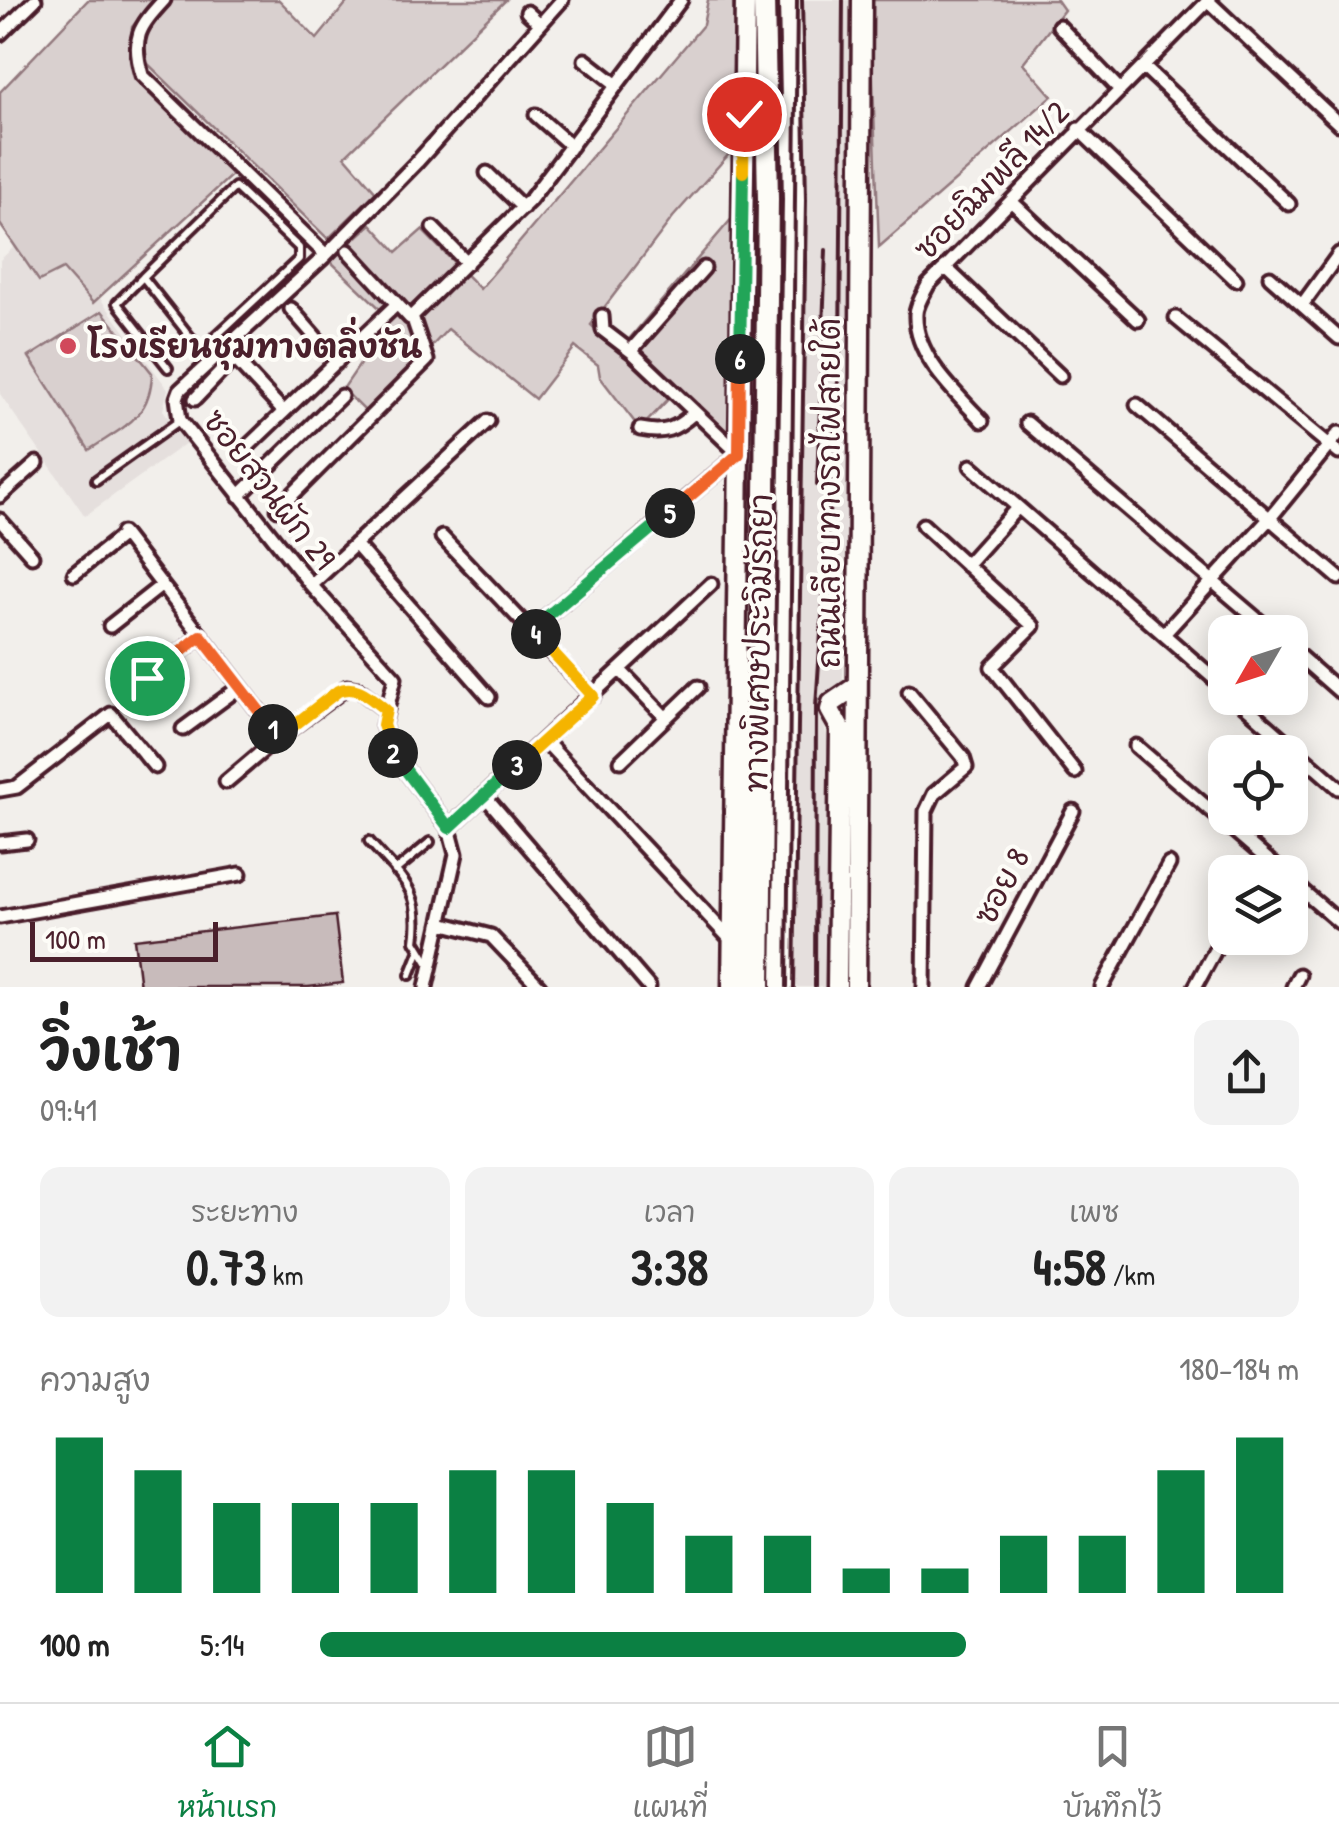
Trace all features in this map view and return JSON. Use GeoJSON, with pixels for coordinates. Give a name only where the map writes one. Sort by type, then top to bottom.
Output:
{"type":"FeatureCollection","features":[{"type":"Feature","properties":{"kind":"highway","name":"ทางพิเศษประจิมรัถยา"},"geometry":{"type":"LineString","coordinates":[[747,986],[768,199],[764,0]]}},
{"type":"Feature","properties":{"kind":"highway","name":"ทางพิเศษประจิมรัถยา"},"geometry":{"type":"LineString","coordinates":[[782,987],[794,200],[790,0]]}},
{"type":"Feature","properties":{"kind":"main road"},"geometry":{"type":"LineString","coordinates":[[746,0],[732,940],[747,986]]}},
{"type":"Feature","properties":{"kind":"main road","name":"ถนนเลียบทางรถไฟสายใต้"},"geometry":{"type":"LineString","coordinates":[[856,987],[862,0]]}},
{"type":"Feature","properties":{"kind":"main road"},"geometry":{"type":"LineString","coordinates":[[737,680],[745,691],[760,699],[762,706],[752,724],[747,986]]}},
{"type":"Feature","properties":{"kind":"main road"},"geometry":{"type":"LineString","coordinates":[[837,987],[840,728],[830,710],[832,703],[857,686]]}},
{"type":"Feature","properties":{"kind":"street"},"geometry":{"type":"LineString","coordinates":[[0,34],[35,0]]}},
{"type":"Feature","properties":{"kind":"street"},"geometry":{"type":"LineString","coordinates":[[164,0],[143,23],[136,42],[142,75],[326,255]]}},
{"type":"Feature","properties":{"kind":"street","name":"ซอยสวนผัก 29"},"geometry":{"type":"LineString","coordinates":[[449,828],[393,753],[383,725],[395,678],[238,496],[180,420],[177,398],[180,390],[326,255],[417,162],[562,0]]}},
{"type":"Feature","properties":{"kind":"street"},"geometry":{"type":"LineString","coordinates":[[348,251],[410,318],[522,208],[682,0]]}},
{"type":"Feature","properties":{"kind":"street"},"geometry":{"type":"LineString","coordinates":[[1208,0],[1339,124]]}},
{"type":"Feature","properties":{"kind":"street","name":"ซอยฉิมพลี 14/2"},"geometry":{"type":"LineString","coordinates":[[982,422],[949,385],[922,344],[916,312],[928,284],[1208,0]]}},
{"type":"Feature","properties":{"kind":"street"},"geometry":{"type":"LineString","coordinates":[[527,12],[539,23]]}},
{"type":"Feature","properties":{"kind":"street"},"geometry":{"type":"LineString","coordinates":[[1059,26],[1120,90]]}},
{"type":"Feature","properties":{"kind":"street"},"geometry":{"type":"LineString","coordinates":[[586,60],[616,86]]}},
{"type":"Feature","properties":{"kind":"street"},"geometry":{"type":"LineString","coordinates":[[1144,67],[1290,204]]}},
{"type":"Feature","properties":{"kind":"street"},"geometry":{"type":"LineString","coordinates":[[536,115],[571,146]]}},
{"type":"Feature","properties":{"kind":"street"},"geometry":{"type":"LineString","coordinates":[[1078,129],[1236,280]]}},
{"type":"Feature","properties":{"kind":"street"},"geometry":{"type":"LineString","coordinates":[[487,172],[522,208]]}},
{"type":"Feature","properties":{"kind":"street"},"geometry":{"type":"LineString","coordinates":[[1012,202],[1138,320]]}},
{"type":"Feature","properties":{"kind":"street"},"geometry":{"type":"LineString","coordinates":[[433,228],[467,263]]}},
{"type":"Feature","properties":{"kind":"street"},"geometry":{"type":"LineString","coordinates":[[1302,305],[1339,254]]}},
{"type":"Feature","properties":{"kind":"street"},"geometry":{"type":"LineString","coordinates":[[945,267],[1060,376]]}},
{"type":"Feature","properties":{"kind":"street"},"geometry":{"type":"LineString","coordinates":[[633,353],[634,346],[704,268]]}},
{"type":"Feature","properties":{"kind":"street"},"geometry":{"type":"LineString","coordinates":[[1270,277],[1339,338]]}},
{"type":"Feature","properties":{"kind":"street"},"geometry":{"type":"LineString","coordinates":[[245,449],[397,304]]}},
{"type":"Feature","properties":{"kind":"street"},"geometry":{"type":"LineString","coordinates":[[291,308],[336,362]]}},
{"type":"Feature","properties":{"kind":"street"},"geometry":{"type":"LineString","coordinates":[[278,509],[426,360],[412,316]]}},
{"type":"Feature","properties":{"kind":"street"},"geometry":{"type":"LineString","coordinates":[[532,629],[739,454],[633,353],[603,330],[602,316]]}},
{"type":"Feature","properties":{"kind":"street"},"geometry":{"type":"LineString","coordinates":[[1176,318],[1334,449]]}},
{"type":"Feature","properties":{"kind":"street"},"geometry":{"type":"LineString","coordinates":[[194,399],[234,358],[284,412]]}},
{"type":"Feature","properties":{"kind":"street"},"geometry":{"type":"LineString","coordinates":[[238,496],[341,396]]}},
{"type":"Feature","properties":{"kind":"street"},"geometry":{"type":"LineString","coordinates":[[1137,406],[1339,578]]}},
{"type":"Feature","properties":{"kind":"street"},"geometry":{"type":"LineString","coordinates":[[640,429],[665,432],[679,427],[694,413]]}},
{"type":"Feature","properties":{"kind":"street"},"geometry":{"type":"LineString","coordinates":[[311,585],[488,421]]}},
{"type":"Feature","properties":{"kind":"street"},"geometry":{"type":"LineString","coordinates":[[1027,423],[1252,615]]}},
{"type":"Feature","properties":{"kind":"street"},"geometry":{"type":"LineString","coordinates":[[1164,634],[1334,449],[1339,434]]}},
{"type":"Feature","properties":{"kind":"street"},"geometry":{"type":"LineString","coordinates":[[0,496],[37,462]]}},
{"type":"Feature","properties":{"kind":"street"},"geometry":{"type":"LineString","coordinates":[[971,466],[1208,673]]}},
{"type":"Feature","properties":{"kind":"street"},"geometry":{"type":"LineString","coordinates":[[966,565],[1018,507]]}},
{"type":"Feature","properties":{"kind":"street"},"geometry":{"type":"LineString","coordinates":[[0,520],[32,556]]}},
{"type":"Feature","properties":{"kind":"street"},"geometry":{"type":"LineString","coordinates":[[923,525],[1033,626],[992,668],[1075,772]]}},
{"type":"Feature","properties":{"kind":"street"},"geometry":{"type":"LineString","coordinates":[[74,574],[122,534],[279,737]]}},
{"type":"Feature","properties":{"kind":"street"},"geometry":{"type":"LineString","coordinates":[[442,537],[593,696]]}},
{"type":"Feature","properties":{"kind":"street"},"geometry":{"type":"LineString","coordinates":[[355,544],[489,697]]}},
{"type":"Feature","properties":{"kind":"street"},"geometry":{"type":"LineString","coordinates":[[426,987],[456,854],[449,828],[711,584]]}},
{"type":"Feature","properties":{"kind":"street"},"geometry":{"type":"LineString","coordinates":[[110,626],[162,585]]}},
{"type":"Feature","properties":{"kind":"street"},"geometry":{"type":"LineString","coordinates":[[147,678],[201,636]]}},
{"type":"Feature","properties":{"kind":"street"},"geometry":{"type":"LineString","coordinates":[[1308,664],[1339,691]]}},
{"type":"Feature","properties":{"kind":"street"},"geometry":{"type":"LineString","coordinates":[[620,670],[666,718]]}},
{"type":"Feature","properties":{"kind":"street"},"geometry":{"type":"LineString","coordinates":[[183,729],[240,687]]}},
{"type":"Feature","properties":{"kind":"street"},"geometry":{"type":"LineString","coordinates":[[226,782],[347,687],[358,689],[386,710]]}},
{"type":"Feature","properties":{"kind":"street"},"geometry":{"type":"LineString","coordinates":[[622,761],[698,687]]}},
{"type":"Feature","properties":{"kind":"street"},"geometry":{"type":"LineString","coordinates":[[908,692],[963,757],[966,767],[934,794],[926,811],[924,987]]}},
{"type":"Feature","properties":{"kind":"street"},"geometry":{"type":"LineString","coordinates":[[0,790],[17,788],[111,714],[155,767]]}},
{"type":"Feature","properties":{"kind":"street"},"geometry":{"type":"LineString","coordinates":[[1255,715],[1339,788]]}},
{"type":"Feature","properties":{"kind":"street"},"geometry":{"type":"LineString","coordinates":[[544,740],[732,940]]}},
{"type":"Feature","properties":{"kind":"street"},"geometry":{"type":"LineString","coordinates":[[1136,746],[1262,855]]}},
{"type":"Feature","properties":{"kind":"street"},"geometry":{"type":"LineString","coordinates":[[484,796],[649,987]]}},
{"type":"Feature","properties":{"kind":"street","name":"ซอย 8"},"geometry":{"type":"LineString","coordinates":[[978,987],[1073,811]]}},
{"type":"Feature","properties":{"kind":"street"},"geometry":{"type":"LineString","coordinates":[[0,843],[27,840]]}},
{"type":"Feature","properties":{"kind":"street"},"geometry":{"type":"LineString","coordinates":[[1102,987],[1169,864]]}},
{"type":"Feature","properties":{"kind":"street"},"geometry":{"type":"LineString","coordinates":[[0,917],[240,874]]}},
{"type":"Feature","properties":{"kind":"street"},"geometry":{"type":"LineString","coordinates":[[1308,895],[1339,922]]}},
{"type":"Feature","properties":{"kind":"street"},"geometry":{"type":"LineString","coordinates":[[441,923],[491,936],[540,987]]}},
{"type":"Feature","properties":{"kind":"street"},"geometry":{"type":"LineString","coordinates":[[1195,987],[1212,955]]}},
{"type":"Feature","properties":{"kind":"street"},"geometry":{"type":"LineString","coordinates":[[1293,987],[1300,974]]}},
{"type":"Feature","properties":{"kind":"lane"},"geometry":{"type":"LineString","coordinates":[[168,368],[117,303],[235,188],[299,248],[300,259],[200,350]]}},
{"type":"Feature","properties":{"kind":"lane"},"geometry":{"type":"LineString","coordinates":[[143,277],[211,363]]}},
{"type":"Feature","properties":{"kind":"lane"},"geometry":{"type":"LineString","coordinates":[[96,480],[180,420]]}},
{"type":"Feature","properties":{"kind":"lane"},"geometry":{"type":"LineString","coordinates":[[369,841],[411,889],[418,905],[414,940],[430,964]]}},
{"type":"Feature","properties":{"kind":"lane"},"geometry":{"type":"LineString","coordinates":[[396,872],[430,842]]}},
{"type":"Feature","properties":{"kind":"lane"},"geometry":{"type":"LineString","coordinates":[[410,975],[419,952]]}},
{"type":"Feature","properties":{"kind":"shaded area"},"geometry":{"type":"Polygon","coordinates":[[[88,0],[155,0],[132,27],[131,62],[138,82],[233,174],[93,303],[63,269],[39,281],[0,224],[0,92],[88,0]]]}},
{"type":"Feature","properties":{"kind":"shaded area"},"geometry":{"type":"Polygon","coordinates":[[[172,0],[279,0],[317,39],[349,0],[506,0],[345,156],[376,192],[328,239],[145,61],[139,34],[172,0]]]}},
{"type":"Feature","properties":{"kind":"shaded area"},"geometry":{"type":"Polygon","coordinates":[[[708,0],[733,0],[737,145],[673,217],[591,325],[618,352],[734,216],[731,431],[722,431],[677,390],[640,429],[600,377],[598,365],[575,347],[535,399],[448,329],[368,414],[343,389],[391,319],[330,261],[371,224],[397,252],[422,230],[480,289],[703,25],[708,0]]]}},
{"type":"Feature","properties":{"kind":"shaded area"},"geometry":{"type":"Polygon","coordinates":[[[781,0],[850,0],[849,581],[842,687],[824,697],[820,710],[828,740],[827,987],[777,987],[781,0]]]}},
{"type":"Feature","properties":{"kind":"shaded area"},"geometry":{"type":"Polygon","coordinates":[[[870,0],[1057,0],[1064,10],[1023,63],[1052,96],[879,247],[870,0]]]}},
{"type":"Feature","properties":{"kind":"shaded area","name":"โรงเรียนชุมทางตลิ่งชัน"},"geometry":{"type":"Polygon","coordinates":[[[15,246],[39,280],[63,268],[92,303],[99,297],[168,389],[163,410],[186,443],[85,516],[0,394],[0,260],[15,246]]]}},
{"type":"Feature","properties":{"kind":"shaded area"},"geometry":{"type":"Polygon","coordinates":[[[102,311],[152,373],[141,411],[89,450],[29,357],[102,311]]]}},
{"type":"Feature","properties":{"kind":"building"},"geometry":{"type":"Polygon","coordinates":[[[335,916],[343,983],[308,987],[140,987],[134,939],[335,916]]]}},
{"type":"Feature","properties":{"kind":"railway"},"geometry":{"type":"LineString","coordinates":[[787,987],[797,0]]}},
{"type":"Feature","properties":{"kind":"railway"},"geometry":{"type":"LineString","coordinates":[[815,987],[816,707],[840,352],[843,0]]}},
{"type":"Feature","properties":{"kind":"railway"},"geometry":{"type":"LineString","coordinates":[[817,485],[826,250]]}},
{"type":"Feature","properties":{"kind":"place","name":"โรงเรียนชุมทางตลิ่งชัน"},"geometry":{"type":"Point","coordinates":[68,346]}},
{"type":"Feature","properties":{"kind":"route"},"geometry":{"type":"LineString","coordinates":[[147,678],[201,636],[279,737],[338,691],[347,687],[358,689],[386,710],[383,725],[393,753],[449,828],[593,696],[532,629],[739,454],[744,114]]}}]}
